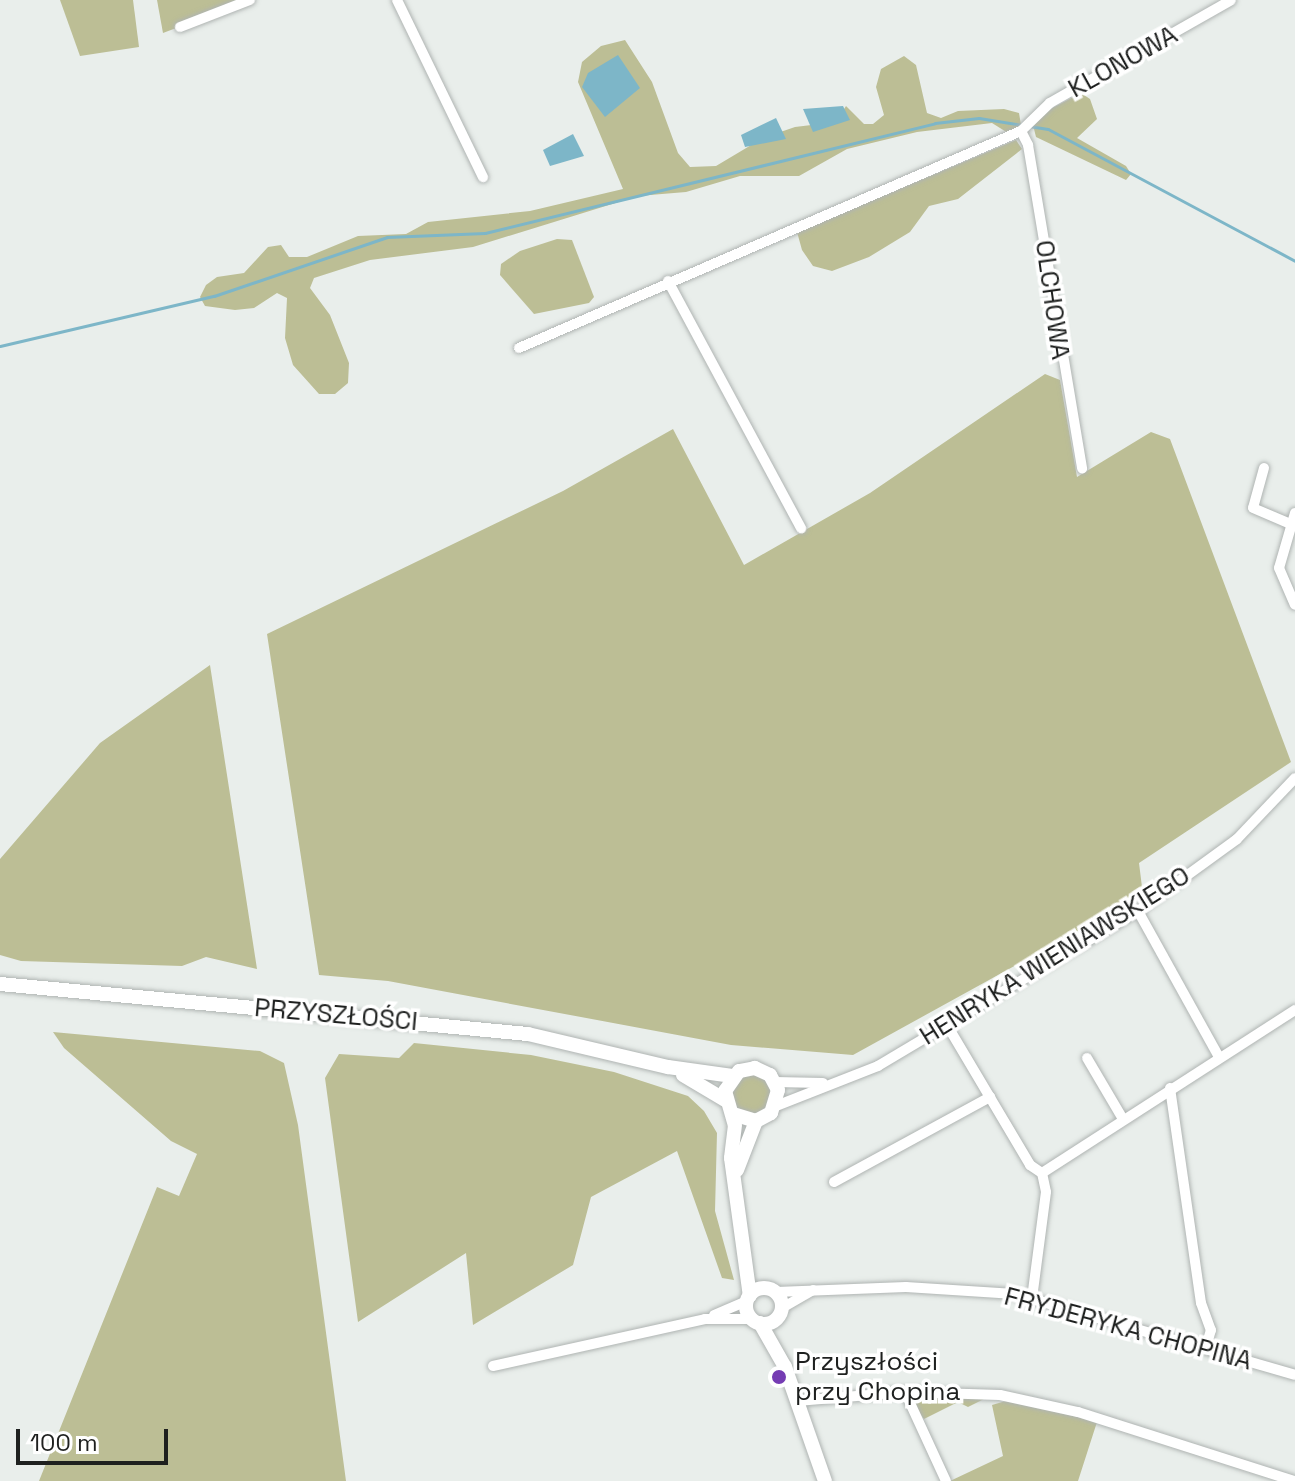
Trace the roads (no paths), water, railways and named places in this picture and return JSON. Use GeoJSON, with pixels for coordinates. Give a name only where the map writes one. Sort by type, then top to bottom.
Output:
{"type":"FeatureCollection","features":[{"type":"Feature","properties":{"kind":"street"},"geometry":{"type":"LineString","coordinates":[[180,27],[250,0]]}},
{"type":"Feature","properties":{"kind":"street"},"geometry":{"type":"LineString","coordinates":[[397,0],[483,177]]}},
{"type":"Feature","properties":{"kind":"street","name":"KLONOWA"},"geometry":{"type":"LineString","coordinates":[[1021,131],[1050,103],[1231,1]]}},
{"type":"Feature","properties":{"kind":"street"},"geometry":{"type":"LineString","coordinates":[[519,348],[1021,131]]}},
{"type":"Feature","properties":{"kind":"street","name":"OLCHOWA"},"geometry":{"type":"LineString","coordinates":[[1021,131],[1028,145],[1082,469]]}},
{"type":"Feature","properties":{"kind":"street"},"geometry":{"type":"LineString","coordinates":[[668,281],[801,528]]}},
{"type":"Feature","properties":{"kind":"street"},"geometry":{"type":"LineString","coordinates":[[1264,468],[1253,508],[1293,521],[1279,568],[1295,605]]}},
{"type":"Feature","properties":{"kind":"street","name":"HENRYKA WIENIAWSKIEGO"},"geometry":{"type":"LineString","coordinates":[[776,1106],[878,1066],[1138,911],[1237,839],[1295,778]]}},
{"type":"Feature","properties":{"kind":"street"},"geometry":{"type":"LineString","coordinates":[[1138,911],[1219,1057]]}},
{"type":"Feature","properties":{"kind":"street","name":"PRZYSZŁOŚCI"},"geometry":{"type":"LineString","coordinates":[[0,984],[528,1034],[668,1067],[732,1076]]}},
{"type":"Feature","properties":{"kind":"street"},"geometry":{"type":"LineString","coordinates":[[1042,1173],[1295,1010]]}},
{"type":"Feature","properties":{"kind":"street"},"geometry":{"type":"LineString","coordinates":[[947,1025],[1030,1165],[1042,1173],[1046,1192],[1032,1298]]}},
{"type":"Feature","properties":{"kind":"street"},"geometry":{"type":"LineString","coordinates":[[1087,1058],[1123,1119]]}},
{"type":"Feature","properties":{"kind":"street","name":"PRZYSZŁOŚCI"},"geometry":{"type":"LineString","coordinates":[[668,1067],[725,1100]]}},
{"type":"Feature","properties":{"kind":"street"},"geometry":{"type":"LineString","coordinates":[[734,1182],[756,1121],[776,1106],[775,1082],[755,1068],[732,1076],[725,1100],[733,1114],[734,1182],[748,1299],[756,1321],[785,1367],[825,1481]]}},
{"type":"Feature","properties":{"kind":"street","name":"HENRYKA WIENIAWSKIEGO"},"geometry":{"type":"LineString","coordinates":[[775,1082],[837,1082]]}},
{"type":"Feature","properties":{"kind":"street"},"geometry":{"type":"LineString","coordinates":[[1170,1088],[1201,1303],[1211,1330],[1206,1346]]}},
{"type":"Feature","properties":{"kind":"street"},"geometry":{"type":"LineString","coordinates":[[834,1182],[990,1097]]}},
{"type":"Feature","properties":{"kind":"street"},"geometry":{"type":"LineString","coordinates":[[733,1114],[756,1121]]}},
{"type":"Feature","properties":{"kind":"street"},"geometry":{"type":"LineString","coordinates":[[744,1250],[774,1291],[781,1312],[785,1367]]}},
{"type":"Feature","properties":{"kind":"street","name":"FRYDERYKA CHOPINA"},"geometry":{"type":"LineString","coordinates":[[774,1291],[906,1287],[1032,1298],[1206,1346],[1295,1375]]}},
{"type":"Feature","properties":{"kind":"street"},"geometry":{"type":"LineString","coordinates":[[493,1366],[705,1319],[748,1299],[757,1289],[774,1291]]}},
{"type":"Feature","properties":{"kind":"street","name":"FRYDERYKA CHOPINA"},"geometry":{"type":"LineString","coordinates":[[781,1312],[815,1289]]}},
{"type":"Feature","properties":{"kind":"street"},"geometry":{"type":"LineString","coordinates":[[705,1319],[756,1321],[781,1312]]}},
{"type":"Feature","properties":{"kind":"street"},"geometry":{"type":"LineString","coordinates":[[797,1401],[905,1392],[970,1391],[1078,1412],[1294,1481]]}},
{"type":"Feature","properties":{"kind":"street"},"geometry":{"type":"LineString","coordinates":[[905,1392],[946,1481]]}},
{"type":"Feature","properties":{"kind":"water"},"geometry":{"type":"Polygon","coordinates":[[[618,55],[640,88],[605,117],[582,87],[588,73],[618,55]]]}},
{"type":"Feature","properties":{"kind":"water"},"geometry":{"type":"Polygon","coordinates":[[[843,106],[850,120],[813,132],[803,109],[843,106]]]}},
{"type":"Feature","properties":{"kind":"water"},"geometry":{"type":"Polygon","coordinates":[[[776,118],[786,139],[745,147],[741,135],[776,118]]]}},
{"type":"Feature","properties":{"kind":"water"},"geometry":{"type":"Polygon","coordinates":[[[573,134],[584,156],[550,166],[543,150],[573,134]]]}},
{"type":"Feature","properties":{"kind":"waterway"},"geometry":{"type":"LineString","coordinates":[[0,346],[214,296],[387,237],[485,233],[935,123],[979,118],[1022,125]]}},
{"type":"Feature","properties":{"kind":"waterway"},"geometry":{"type":"LineString","coordinates":[[1029,126],[1048,129],[1295,261]]}},
{"type":"Feature","properties":{"kind":"place","name":"Przyszłości przy Chopina"},"geometry":{"type":"Point","coordinates":[779,1377]}}]}
